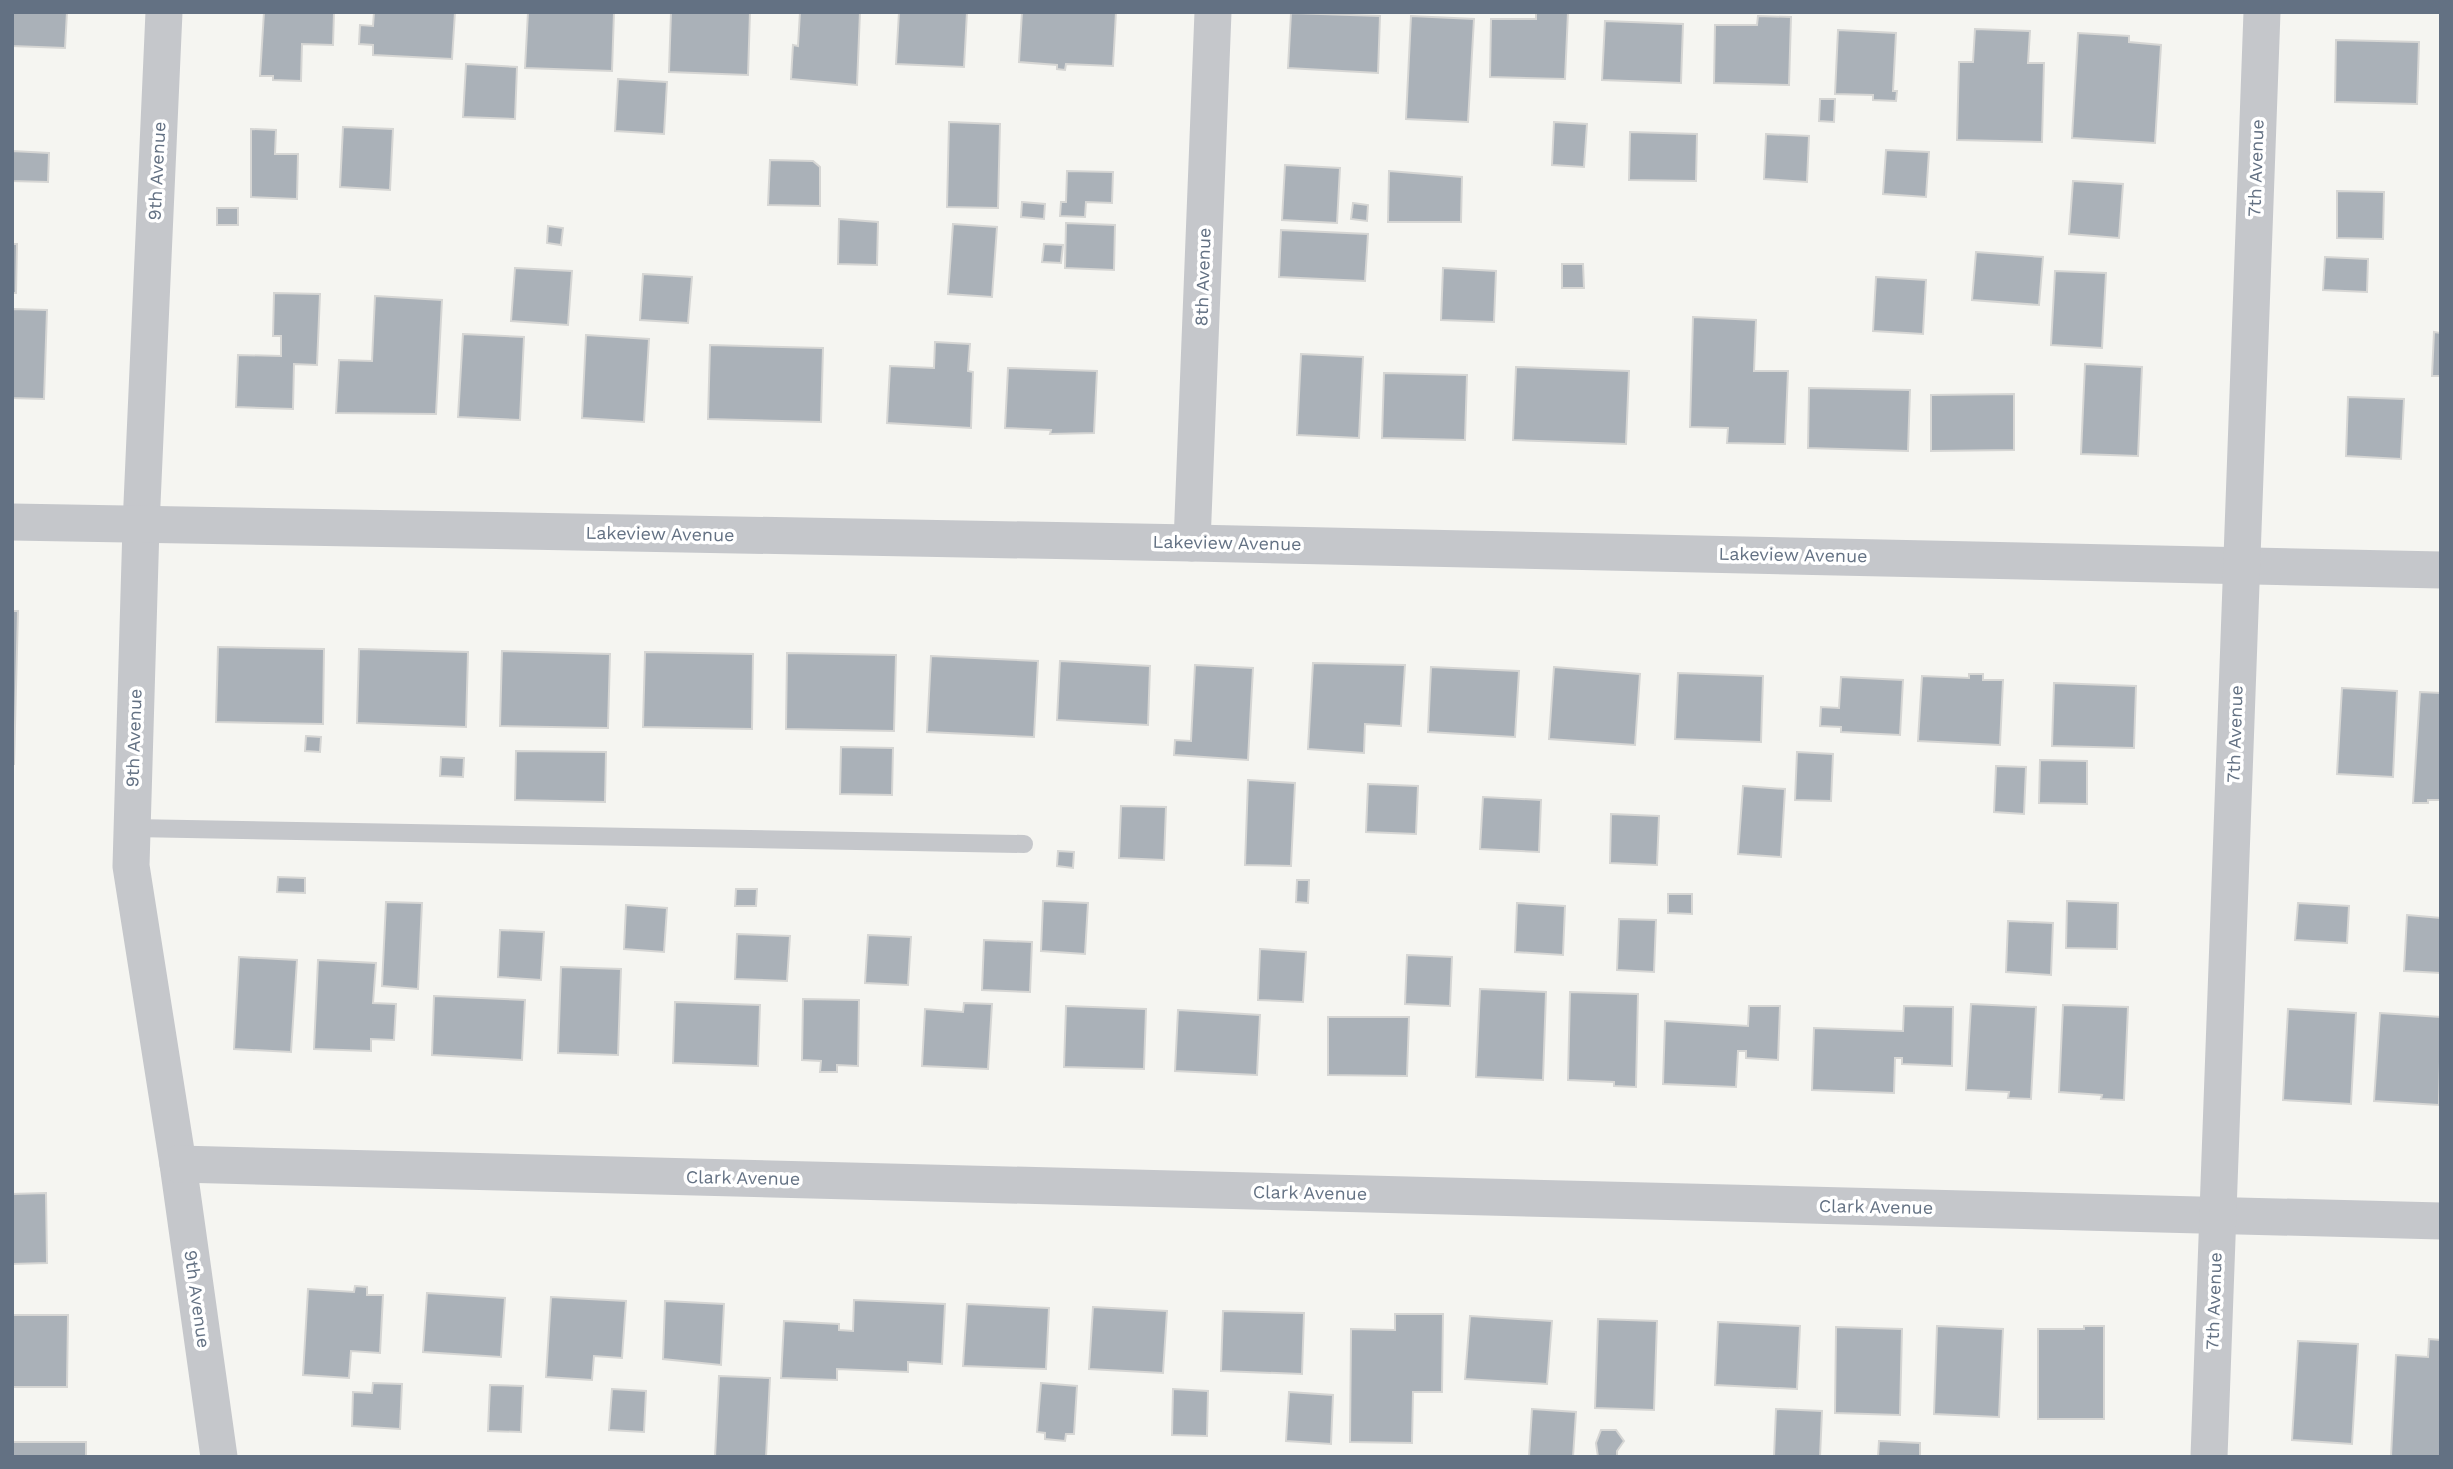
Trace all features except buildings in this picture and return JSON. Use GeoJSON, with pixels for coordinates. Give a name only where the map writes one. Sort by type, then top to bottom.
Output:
{"type":"FeatureCollection","features":[{"type":"Feature","properties":{"kind":"street","name":"9th Avenue"},"geometry":{"type":"LineString","coordinates":[[164,12],[141,526],[131,866],[178,1164],[219,1457]]}},
{"type":"Feature","properties":{"kind":"street","name":"8th Avenue"},"geometry":{"type":"LineString","coordinates":[[1192,542],[1213,12]]}},
{"type":"Feature","properties":{"kind":"street","name":"7th Avenue"},"geometry":{"type":"LineString","coordinates":[[2208,1457],[2262,12]]}},
{"type":"Feature","properties":{"kind":"street","name":"Lakeview Avenue"},"geometry":{"type":"LineString","coordinates":[[12,522],[1192,542],[2441,569]]}},
{"type":"Feature","properties":{"kind":"street","name":"Clark Avenue"},"geometry":{"type":"LineString","coordinates":[[178,1164],[2441,1221]]}},
{"type":"Feature","properties":{"kind":"lane"},"geometry":{"type":"LineString","coordinates":[[132,828],[1024,844]]}}]}
